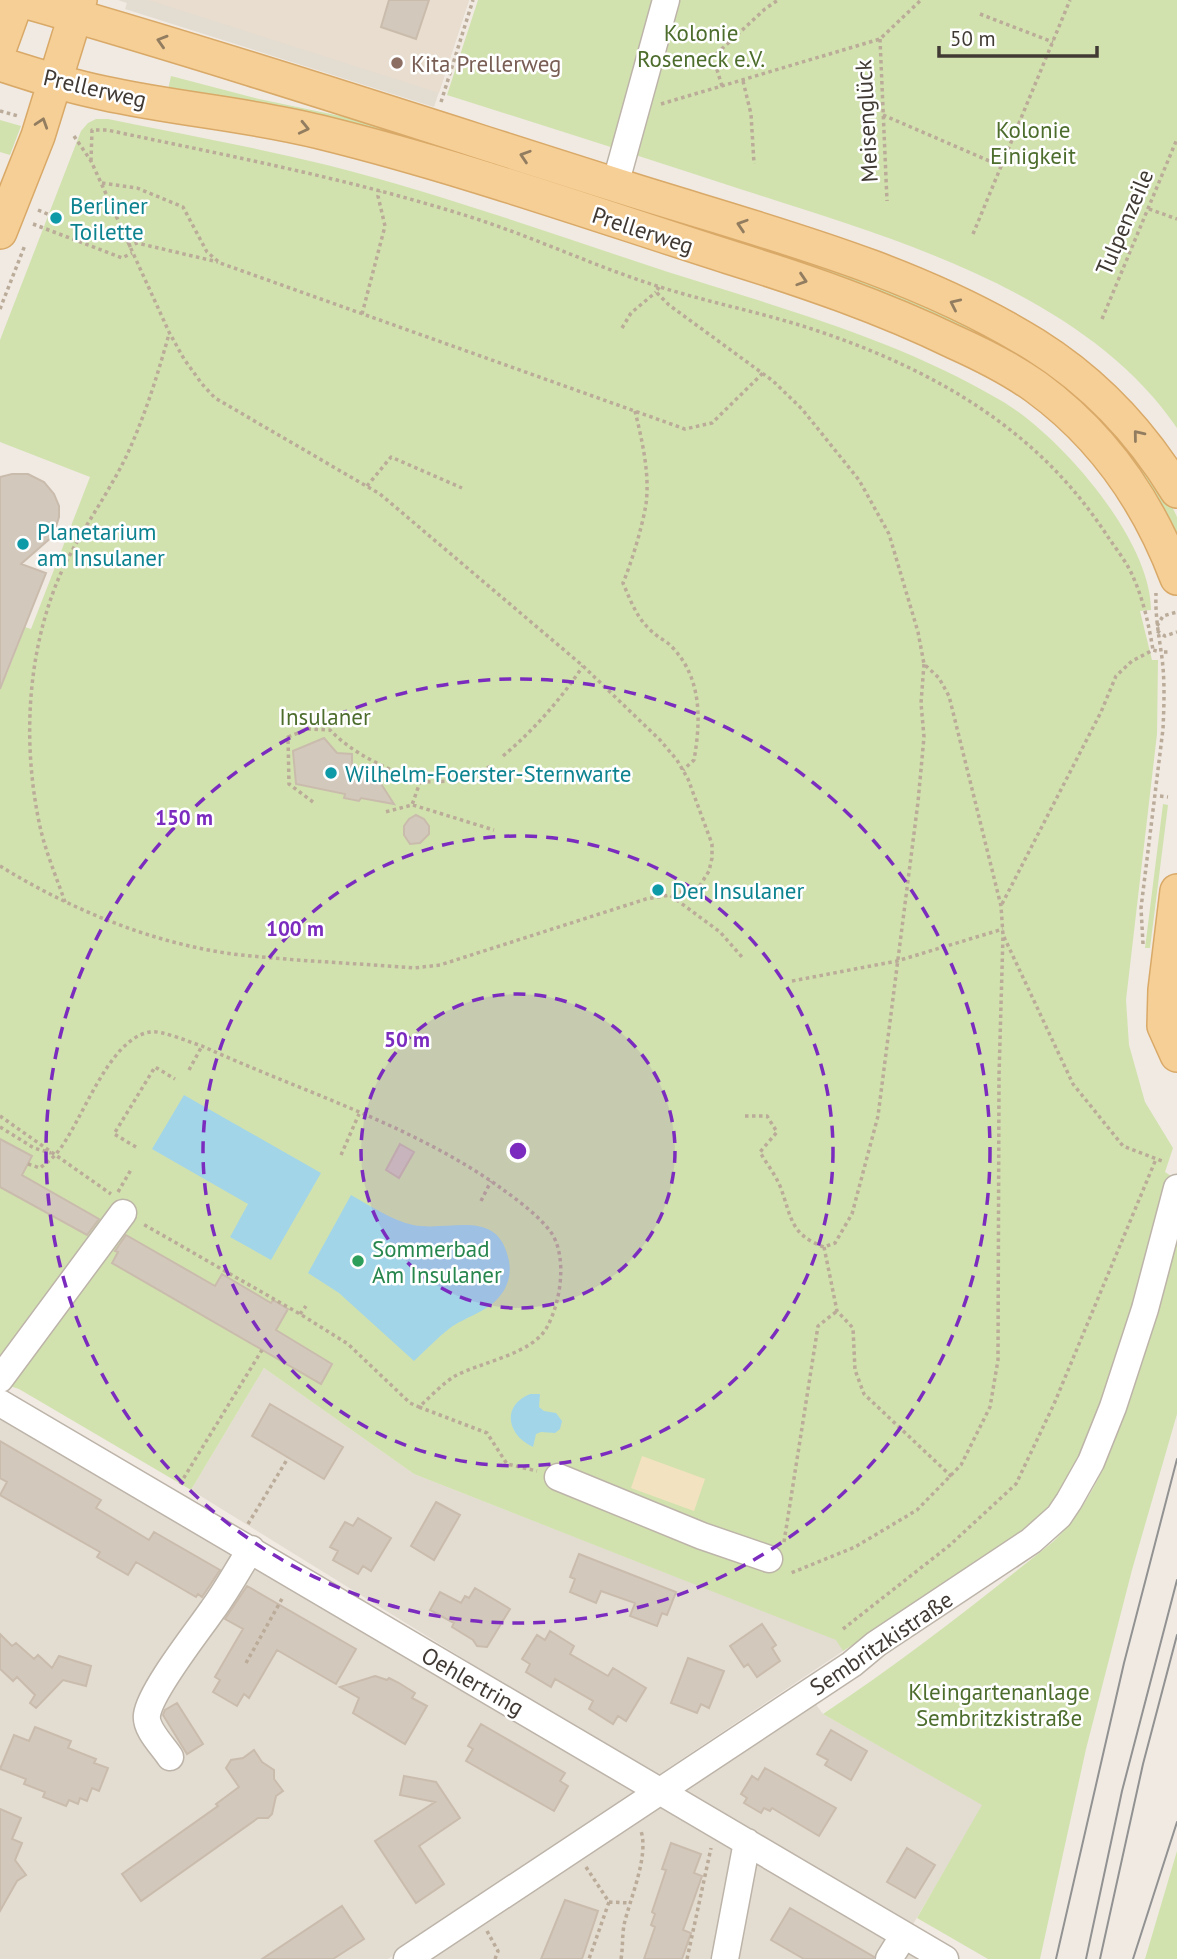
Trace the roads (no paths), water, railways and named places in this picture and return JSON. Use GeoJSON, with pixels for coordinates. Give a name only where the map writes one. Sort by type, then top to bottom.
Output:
{"type":"FeatureCollection","features":[{"type":"Feature","properties":{"kind":"main road","name":"Prellerweg"},"geometry":{"type":"LineString","coordinates":[[18,0],[79,8],[204,54],[857,263],[937,295],[1021,337],[1071,369],[1101,395],[1145,444],[1177,491]]}},
{"type":"Feature","properties":{"kind":"main road"},"geometry":{"type":"LineString","coordinates":[[0,47],[18,0]]}},
{"type":"Feature","properties":{"kind":"main road"},"geometry":{"type":"LineString","coordinates":[[0,232],[11,173],[56,81],[79,8]]}},
{"type":"Feature","properties":{"kind":"main road","name":"Prellerweg"},"geometry":{"type":"LineString","coordinates":[[0,64],[123,97],[270,121],[358,141],[807,282],[910,321],[983,355],[1024,378],[1080,424],[1112,459],[1159,532],[1167,584]]}},
{"type":"Feature","properties":{"kind":"main road"},"geometry":{"type":"LineString","coordinates":[[1177,891],[1164,1017],[1164,1026],[1177,1055]]}},
{"type":"Feature","properties":{"kind":"street"},"geometry":{"type":"LineString","coordinates":[[615,185],[666,0]]}},
{"type":"Feature","properties":{"kind":"street","name":"Sembritzkistraße"},"geometry":{"type":"LineString","coordinates":[[407,1959],[852,1664],[876,1644],[1015,1552],[1059,1516],[1091,1462],[1113,1407],[1145,1309],[1177,1188]]}},
{"type":"Feature","properties":{"kind":"street"},"geometry":{"type":"LineString","coordinates":[[0,1379],[122,1201]]}},
{"type":"Feature","properties":{"kind":"street","name":"Oehlertring"},"geometry":{"type":"LineString","coordinates":[[0,1403],[248,1539],[659,1790],[945,1959]]}},
{"type":"Feature","properties":{"kind":"street"},"geometry":{"type":"LineString","coordinates":[[558,1477],[702,1535],[776,1555]]}},
{"type":"Feature","properties":{"kind":"street"},"geometry":{"type":"LineString","coordinates":[[170,1756],[148,1724],[147,1714],[152,1700],[195,1632],[213,1609],[248,1539]]}},
{"type":"Feature","properties":{"kind":"street"},"geometry":{"type":"LineString","coordinates":[[725,1959],[747,1842]]}},
{"type":"Feature","properties":{"kind":"street"},"geometry":{"type":"LineString","coordinates":[[890,1959],[904,1935]]}},
{"type":"Feature","properties":{"kind":"water"},"geometry":{"type":"Polygon","coordinates":[[[184,1095],[321,1173],[271,1260],[230,1237],[248,1204],[152,1149],[184,1095]]]}},
{"type":"Feature","properties":{"kind":"water"},"geometry":{"type":"Polygon","coordinates":[[[351,1195],[405,1223],[427,1226],[470,1225],[493,1232],[502,1242],[509,1262],[509,1278],[502,1293],[488,1307],[450,1328],[414,1361],[339,1293],[308,1273],[351,1195]]]}},
{"type":"Feature","properties":{"kind":"water"},"geometry":{"type":"Polygon","coordinates":[[[530,1394],[540,1394],[539,1407],[544,1411],[556,1413],[562,1421],[560,1429],[555,1433],[536,1434],[533,1447],[517,1435],[511,1420],[515,1406],[530,1394]]]}},
{"type":"Feature","properties":{"kind":"tram line"},"geometry":{"type":"LineString","coordinates":[[1056,1959],[1124,1663],[1177,1459]]}},
{"type":"Feature","properties":{"kind":"tram line"},"geometry":{"type":"LineString","coordinates":[[1086,1959],[1122,1791],[1177,1580]]}},
{"type":"Feature","properties":{"kind":"tram line"},"geometry":{"type":"LineString","coordinates":[[1100,1959],[1143,1764],[1177,1635]]}},
{"type":"Feature","properties":{"kind":"tram line"},"geometry":{"type":"LineString","coordinates":[[1133,1959],[1177,1822]]}},
{"type":"Feature","properties":{"kind":"place","name":"Kita Prellerweg"},"geometry":{"type":"Point","coordinates":[397,63]}},
{"type":"Feature","properties":{"kind":"place","name":"Berliner Toilette"},"geometry":{"type":"Point","coordinates":[56,218]}},
{"type":"Feature","properties":{"kind":"place","name":"Planetarium am Insulaner"},"geometry":{"type":"Point","coordinates":[23,544]}},
{"type":"Feature","properties":{"kind":"place","name":"Wilhelm-Foerster-Sternwarte"},"geometry":{"type":"Point","coordinates":[331,773]}},
{"type":"Feature","properties":{"kind":"place","name":"Der Insulaner"},"geometry":{"type":"Point","coordinates":[658,890]}},
{"type":"Feature","properties":{"kind":"place","name":"Sommerbad Am Insulaner"},"geometry":{"type":"Point","coordinates":[358,1261]}},
{"type":"Feature","properties":{"kind":"park label","name":"Kolonie Roseneck e.V."},"geometry":{"type":"Point","coordinates":[701,45]}},
{"type":"Feature","properties":{"kind":"park label","name":"Kolonie Einigkeit"},"geometry":{"type":"Point","coordinates":[1033,142]}},
{"type":"Feature","properties":{"kind":"park label","name":"Insulaner"},"geometry":{"type":"Point","coordinates":[325,716]}},
{"type":"Feature","properties":{"kind":"park label","name":"Kleingartenanlage Sembritzkistraße"},"geometry":{"type":"Point","coordinates":[999,1704]}}]}
